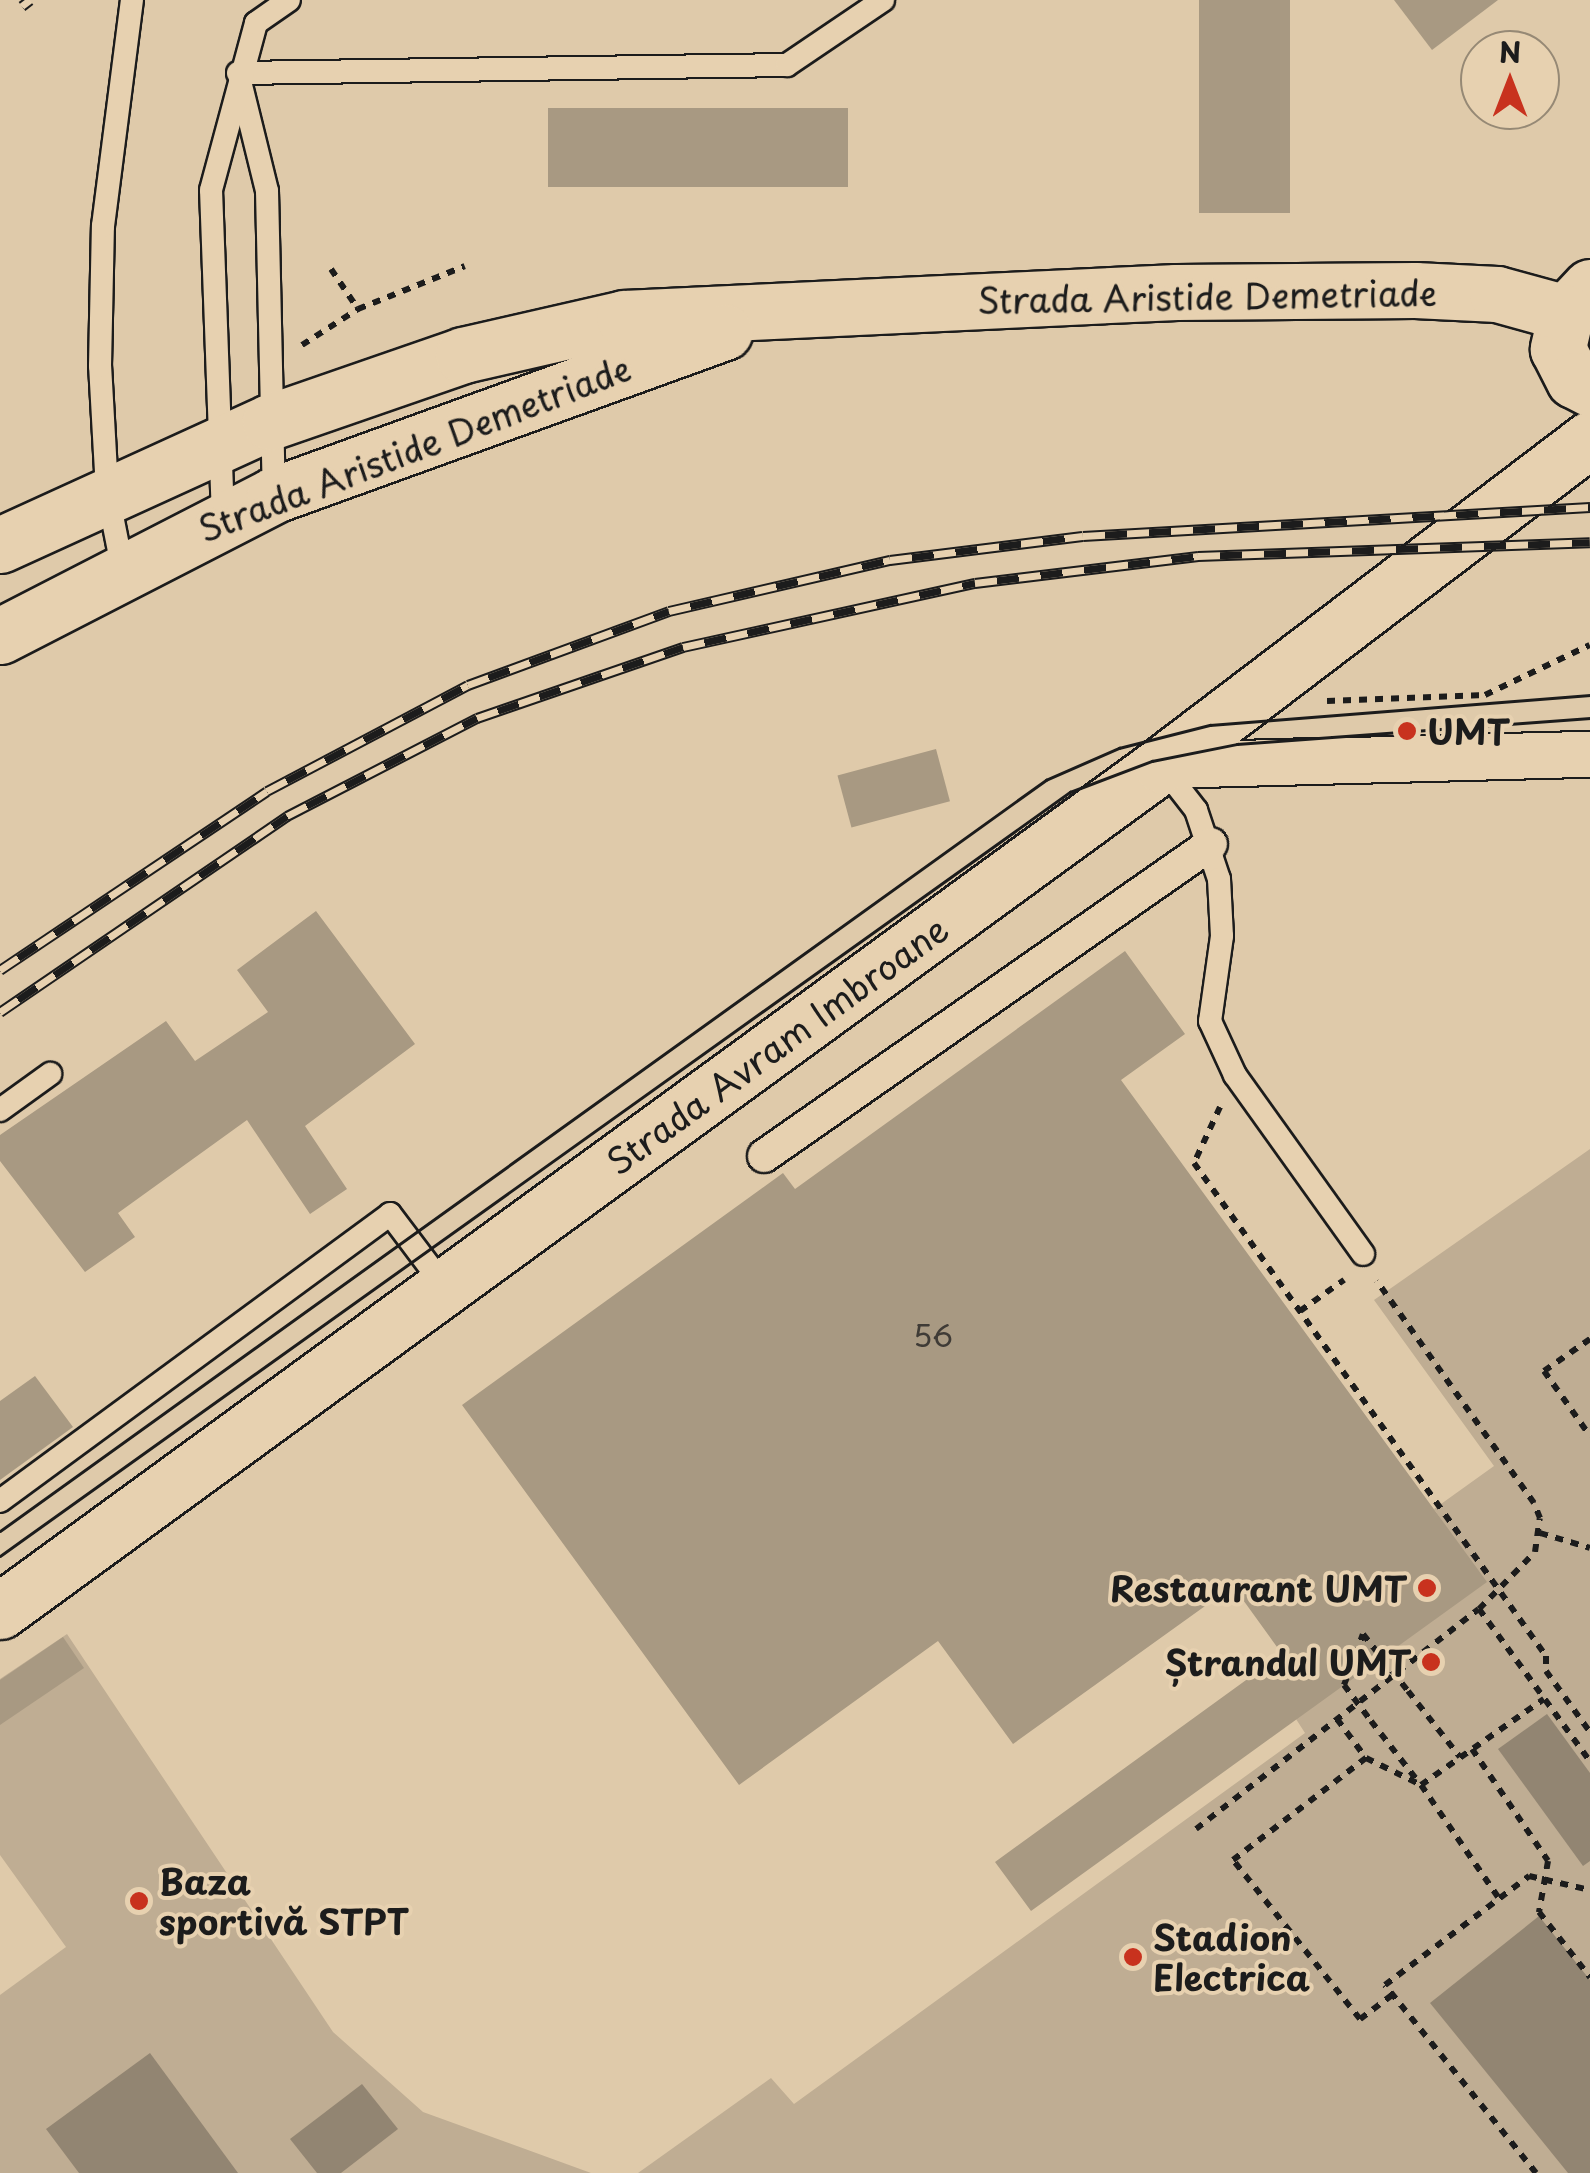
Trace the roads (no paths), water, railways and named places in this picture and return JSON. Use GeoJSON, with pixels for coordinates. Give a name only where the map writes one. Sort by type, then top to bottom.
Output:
{"type":"FeatureCollection","features":[{"type":"Feature","properties":{"kind":"main road","name":"Strada Aristide Demetriade"},"geometry":{"type":"LineString","coordinates":[[0,546],[106,490],[270,422],[463,355],[624,318],[1176,292],[1415,290],[1578,300]]}},
{"type":"Feature","properties":{"kind":"main road"},"geometry":{"type":"LineString","coordinates":[[1547,471],[1582,384],[1558,349],[1578,300]]}},
{"type":"Feature","properties":{"kind":"main road","name":"Strada Aristide Demetriade"},"geometry":{"type":"LineString","coordinates":[[0,636],[122,566],[274,494],[526,398],[785,312]]}},
{"type":"Feature","properties":{"kind":"main road","name":"Strada Avram Imbroane"},"geometry":{"type":"LineString","coordinates":[[0,1611],[1162,764],[1590,439]]}},
{"type":"Feature","properties":{"kind":"street"},"geometry":{"type":"LineString","coordinates":[[1162,764],[1590,754]]}},
{"type":"Feature","properties":{"kind":"street"},"geometry":{"type":"LineString","coordinates":[[764,1156],[1211,844]]}},
{"type":"Feature","properties":{"kind":"lane"},"geometry":{"type":"LineString","coordinates":[[122,566],[106,490],[103,226],[132,0]]}},
{"type":"Feature","properties":{"kind":"lane"},"geometry":{"type":"LineString","coordinates":[[222,517],[211,190],[238,74],[256,24],[289,0]]}},
{"type":"Feature","properties":{"kind":"lane"},"geometry":{"type":"LineString","coordinates":[[238,74],[788,65],[883,0]]}},
{"type":"Feature","properties":{"kind":"lane"},"geometry":{"type":"LineString","coordinates":[[238,74],[267,191],[274,494]]}},
{"type":"Feature","properties":{"kind":"lane"},"geometry":{"type":"LineString","coordinates":[[1162,764],[1211,844],[1222,904],[1210,1021],[1236,1075],[1364,1259]]}},
{"type":"Feature","properties":{"kind":"lane"},"geometry":{"type":"LineString","coordinates":[[0,1110],[50,1074]]}},
{"type":"Feature","properties":{"kind":"lane"},"geometry":{"type":"LineString","coordinates":[[0,1501],[390,1214],[444,1287]]}},
{"type":"Feature","properties":{"kind":"tram line"},"geometry":{"type":"LineString","coordinates":[[0,1531],[1046,780],[1119,748],[1210,725],[1590,695]]}},
{"type":"Feature","properties":{"kind":"tram line"},"geometry":{"type":"LineString","coordinates":[[0,1556],[1070,792],[1152,761],[1237,744],[1590,718]]}},
{"type":"Feature","properties":{"kind":"railway"},"geometry":{"type":"LineString","coordinates":[[22,6],[30,0]]}},
{"type":"Feature","properties":{"kind":"railway"},"geometry":{"type":"LineString","coordinates":[[0,970],[267,791],[468,685],[669,611],[890,560],[1083,536],[1590,507]]}},
{"type":"Feature","properties":{"kind":"railway"},"geometry":{"type":"LineString","coordinates":[[0,1012],[287,816],[477,718],[683,647],[975,583],[1198,556],[1590,542]]}},
{"type":"Feature","properties":{"kind":"place","name":"UMT"},"geometry":{"type":"Point","coordinates":[1407,731]}},
{"type":"Feature","properties":{"kind":"place","name":"Restaurant UMT"},"geometry":{"type":"Point","coordinates":[1427,1588]}},
{"type":"Feature","properties":{"kind":"place","name":"Ștrandul UMT"},"geometry":{"type":"Point","coordinates":[1431,1662]}},
{"type":"Feature","properties":{"kind":"place","name":"Baza sportivă STPT"},"geometry":{"type":"Point","coordinates":[139,1901]}},
{"type":"Feature","properties":{"kind":"place","name":"Stadion Electrica"},"geometry":{"type":"Point","coordinates":[1133,1957]}}]}
